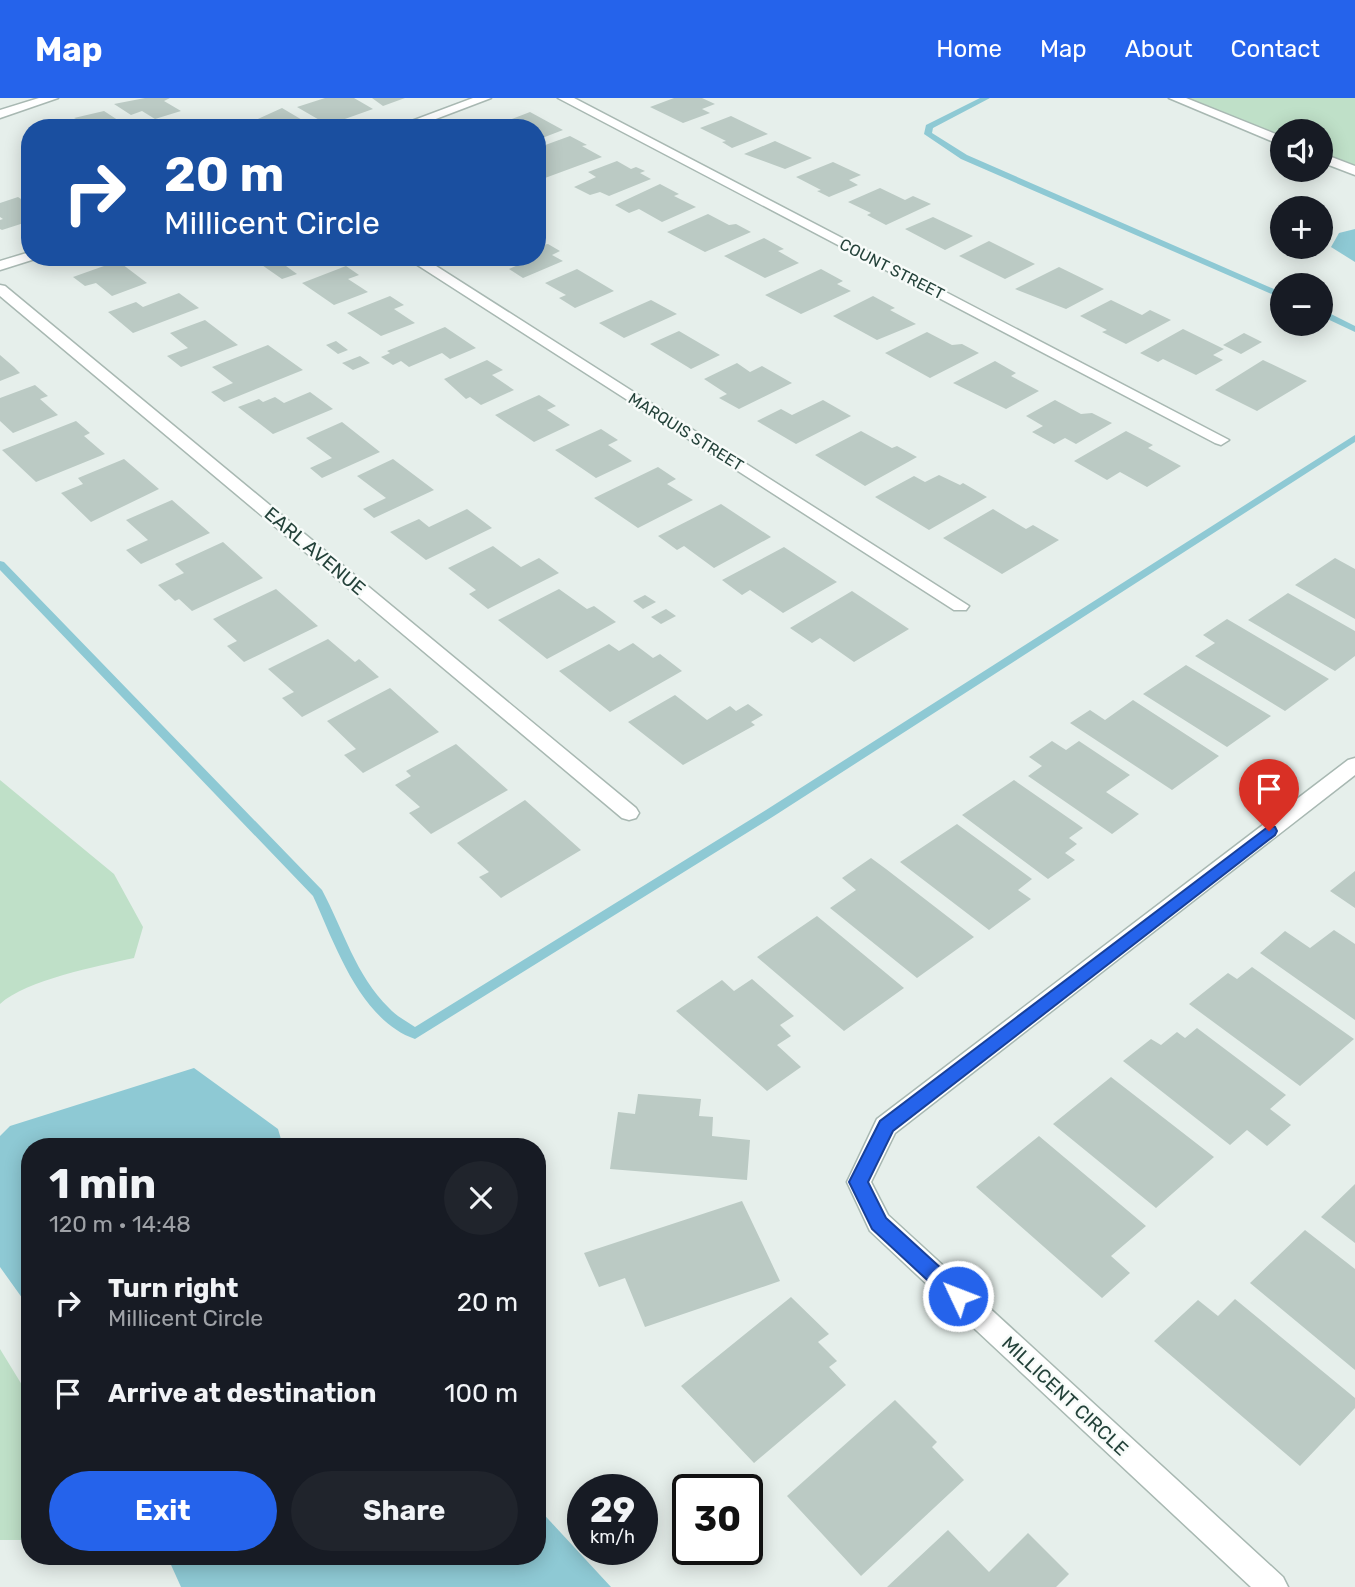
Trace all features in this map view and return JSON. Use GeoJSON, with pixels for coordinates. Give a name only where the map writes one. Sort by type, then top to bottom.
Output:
{"type":"FeatureCollection","features":[{"type":"Feature","properties":{"kind":"street"},"geometry":{"type":"LineString","coordinates":[[0,114],[52,98]]}},
{"type":"Feature","properties":{"kind":"street"},"geometry":{"type":"LineString","coordinates":[[425,119],[485,98]]}},
{"type":"Feature","properties":{"kind":"street","name":"COUNT STREET"},"geometry":{"type":"LineString","coordinates":[[564,98],[1221,440]]}},
{"type":"Feature","properties":{"kind":"street"},"geometry":{"type":"LineString","coordinates":[[1175,98],[1270,137]]}},
{"type":"Feature","properties":{"kind":"street"},"geometry":{"type":"LineString","coordinates":[[1333,163],[1355,171]]}},
{"type":"Feature","properties":{"kind":"street"},"geometry":{"type":"LineString","coordinates":[[0,266],[21,259]]}},
{"type":"Feature","properties":{"kind":"street","name":"MARQUIS STREET"},"geometry":{"type":"LineString","coordinates":[[426,266],[960,606]]}},
{"type":"Feature","properties":{"kind":"street","name":"EARL AVENUE"},"geometry":{"type":"LineString","coordinates":[[0,289],[629,813]]}},
{"type":"Feature","properties":{"kind":"street","name":"MILLICENT CIRCLE"},"geometry":{"type":"LineString","coordinates":[[1273,1587],[879,1223],[859,1182],[886,1126],[1355,765]]}},
{"type":"Feature","properties":{"kind":"green space"},"geometry":{"type":"Polygon","coordinates":[[[1175,98],[1355,98],[1355,171],[1333,162],[1333,119],[1270,119],[1270,137],[1175,98]]]}},
{"type":"Feature","properties":{"kind":"green space"},"geometry":{"type":"Polygon","coordinates":[[[0,780],[114,874],[143,927],[134,958],[44,981],[12,995],[0,1004],[0,780]]]}},
{"type":"Feature","properties":{"kind":"green space"},"geometry":{"type":"Polygon","coordinates":[[[0,1349],[21,1383],[21,1540],[0,1540],[0,1349]]]}},
{"type":"Feature","properties":{"kind":"water"},"geometry":{"type":"Polygon","coordinates":[[[1355,229],[1355,262],[1333,248],[1339,233],[1355,229]]]}},
{"type":"Feature","properties":{"kind":"water"},"geometry":{"type":"Polygon","coordinates":[[[194,1068],[278,1129],[281,1138],[21,1138],[21,1296],[0,1267],[0,1136],[10,1126],[194,1068]]]}},
{"type":"Feature","properties":{"kind":"water"},"geometry":{"type":"Polygon","coordinates":[[[546,1517],[567,1539],[567,1565],[591,1565],[611,1587],[181,1587],[171,1565],[546,1565],[546,1517]]]}},
{"type":"Feature","properties":{"kind":"building"},"geometry":{"type":"Polygon","coordinates":[[[145,98],[170,98],[164,101],[181,111],[155,119],[142,111],[131,115],[114,104],[145,98]]]}},
{"type":"Feature","properties":{"kind":"building"},"geometry":{"type":"Polygon","coordinates":[[[325,98],[354,98],[373,109],[345,119],[318,119],[297,107],[325,98]]]}},
{"type":"Feature","properties":{"kind":"building"},"geometry":{"type":"Polygon","coordinates":[[[372,98],[405,98],[383,106],[372,98]]]}},
{"type":"Feature","properties":{"kind":"building"},"geometry":{"type":"Polygon","coordinates":[[[674,98],[702,98],[715,104],[702,109],[710,113],[683,123],[650,107],[674,98]]]}},
{"type":"Feature","properties":{"kind":"building"},"geometry":{"type":"Polygon","coordinates":[[[282,108],[301,119],[258,119],[282,108]]]}},
{"type":"Feature","properties":{"kind":"building"},"geometry":{"type":"Polygon","coordinates":[[[104,111],[116,119],[76,119],[74,118],[104,111]]]}},
{"type":"Feature","properties":{"kind":"building"},"geometry":{"type":"Polygon","coordinates":[[[530,112],[543,119],[512,119],[530,112]]]}},
{"type":"Feature","properties":{"kind":"building"},"geometry":{"type":"Polygon","coordinates":[[[731,116],[768,134],[732,148],[722,142],[726,141],[700,128],[731,116]]]}},
{"type":"Feature","properties":{"kind":"building"},"geometry":{"type":"Polygon","coordinates":[[[546,121],[563,130],[546,137],[546,121]]]}},
{"type":"Feature","properties":{"kind":"building"},"geometry":{"type":"Polygon","coordinates":[[[570,136],[602,157],[546,178],[546,145],[570,136]]]}},
{"type":"Feature","properties":{"kind":"building"},"geometry":{"type":"Polygon","coordinates":[[[775,141],[812,158],[785,169],[744,154],[775,141]]]}},
{"type":"Feature","properties":{"kind":"building"},"geometry":{"type":"Polygon","coordinates":[[[617,161],[631,169],[636,167],[645,171],[640,173],[651,179],[609,196],[600,192],[590,195],[574,187],[596,177],[588,172],[617,161]]]}},
{"type":"Feature","properties":{"kind":"building"},"geometry":{"type":"Polygon","coordinates":[[[833,162],[861,175],[849,180],[858,185],[829,197],[796,177],[833,162]]]}},
{"type":"Feature","properties":{"kind":"building"},"geometry":{"type":"Polygon","coordinates":[[[660,184],[679,194],[674,196],[696,207],[662,222],[639,209],[629,213],[615,205],[660,184]]]}},
{"type":"Feature","properties":{"kind":"building"},"geometry":{"type":"Polygon","coordinates":[[[880,188],[905,200],[913,196],[931,204],[886,225],[867,215],[871,213],[848,202],[880,188]]]}},
{"type":"Feature","properties":{"kind":"building"},"geometry":{"type":"Polygon","coordinates":[[[18,197],[21,199],[21,224],[0,229],[0,220],[3,219],[0,217],[0,203],[18,197]]]}},
{"type":"Feature","properties":{"kind":"building"},"geometry":{"type":"Polygon","coordinates":[[[708,214],[751,232],[705,252],[667,232],[708,214]]]}},
{"type":"Feature","properties":{"kind":"building"},"geometry":{"type":"Polygon","coordinates":[[[933,217],[973,236],[945,250],[905,229],[933,217]]]}},
{"type":"Feature","properties":{"kind":"building"},"geometry":{"type":"Polygon","coordinates":[[[764,238],[784,249],[778,251],[799,263],[765,278],[724,256],[764,238]]]}},
{"type":"Feature","properties":{"kind":"building"},"geometry":{"type":"Polygon","coordinates":[[[989,241],[1035,264],[1005,279],[959,256],[989,241]]]}},
{"type":"Feature","properties":{"kind":"building"},"geometry":{"type":"Polygon","coordinates":[[[546,244],[560,251],[552,255],[563,261],[523,278],[509,269],[516,266],[546,266],[546,244]]]}},
{"type":"Feature","properties":{"kind":"building"},"geometry":{"type":"Polygon","coordinates":[[[104,266],[125,266],[147,283],[112,296],[96,283],[85,286],[73,277],[104,266]]]}},
{"type":"Feature","properties":{"kind":"building"},"geometry":{"type":"Polygon","coordinates":[[[263,266],[286,266],[297,274],[282,279],[263,266]]]}},
{"type":"Feature","properties":{"kind":"building"},"geometry":{"type":"Polygon","coordinates":[[[346,266],[359,275],[348,279],[368,292],[334,305],[302,283],[346,266]]]}},
{"type":"Feature","properties":{"kind":"building"},"geometry":{"type":"Polygon","coordinates":[[[1059,267],[1104,289],[1066,309],[1015,289],[1059,267]]]}},
{"type":"Feature","properties":{"kind":"building"},"geometry":{"type":"Polygon","coordinates":[[[577,269],[614,291],[575,308],[559,298],[566,295],[545,283],[577,269]]]}},
{"type":"Feature","properties":{"kind":"building"},"geometry":{"type":"Polygon","coordinates":[[[821,269],[843,281],[837,284],[851,291],[801,314],[765,295],[821,269]]]}},
{"type":"Feature","properties":{"kind":"building"},"geometry":{"type":"Polygon","coordinates":[[[179,293],[199,308],[133,333],[108,312],[136,302],[143,307],[179,293]]]}},
{"type":"Feature","properties":{"kind":"building"},"geometry":{"type":"Polygon","coordinates":[[[390,296],[404,305],[394,309],[415,323],[381,336],[347,313],[390,296]]]}},
{"type":"Feature","properties":{"kind":"building"},"geometry":{"type":"Polygon","coordinates":[[[873,296],[895,308],[890,310],[916,324],[877,340],[833,316],[873,296]]]}},
{"type":"Feature","properties":{"kind":"building"},"geometry":{"type":"Polygon","coordinates":[[[651,300],[677,314],[624,338],[599,323],[651,300]]]}},
{"type":"Feature","properties":{"kind":"building"},"geometry":{"type":"Polygon","coordinates":[[[1111,300],[1142,315],[1150,310],[1171,320],[1126,344],[1102,332],[1107,330],[1080,316],[1111,300]]]}},
{"type":"Feature","properties":{"kind":"building"},"geometry":{"type":"Polygon","coordinates":[[[205,320],[238,345],[181,367],[167,356],[188,348],[170,333],[205,320]]]}},
{"type":"Feature","properties":{"kind":"building"},"geometry":{"type":"Polygon","coordinates":[[[445,327],[476,348],[450,359],[442,353],[409,367],[401,361],[393,365],[381,357],[390,353],[387,351],[445,327]]]}},
{"type":"Feature","properties":{"kind":"building"},"geometry":{"type":"Polygon","coordinates":[[[1183,329],[1224,349],[1213,355],[1223,360],[1196,375],[1163,359],[1158,362],[1140,353],[1183,329]]]}},
{"type":"Feature","properties":{"kind":"building"},"geometry":{"type":"Polygon","coordinates":[[[679,331],[720,355],[691,369],[650,344],[679,331]]]}},
{"type":"Feature","properties":{"kind":"building"},"geometry":{"type":"Polygon","coordinates":[[[927,332],[952,345],[962,344],[979,353],[930,378],[885,353],[927,332]]]}},
{"type":"Feature","properties":{"kind":"building"},"geometry":{"type":"Polygon","coordinates":[[[1244,333],[1262,342],[1241,354],[1223,345],[1244,333]]]}},
{"type":"Feature","properties":{"kind":"building"},"geometry":{"type":"Polygon","coordinates":[[[336,341],[348,350],[338,354],[326,345],[336,341]]]}},
{"type":"Feature","properties":{"kind":"building"},"geometry":{"type":"Polygon","coordinates":[[[268,345],[303,370],[224,402],[211,392],[233,383],[212,367],[268,345]]]}},
{"type":"Feature","properties":{"kind":"building"},"geometry":{"type":"Polygon","coordinates":[[[0,355],[14,367],[20,373],[0,381],[0,355]]]}},
{"type":"Feature","properties":{"kind":"building"},"geometry":{"type":"Polygon","coordinates":[[[360,356],[370,363],[353,370],[342,363],[360,356]]]}},
{"type":"Feature","properties":{"kind":"building"},"geometry":{"type":"Polygon","coordinates":[[[487,360],[503,370],[492,375],[514,390],[481,405],[470,397],[466,399],[444,379],[487,360]]]}},
{"type":"Feature","properties":{"kind":"building"},"geometry":{"type":"Polygon","coordinates":[[[1263,360],[1307,381],[1257,411],[1215,390],[1263,360]]]}},
{"type":"Feature","properties":{"kind":"building"},"geometry":{"type":"Polygon","coordinates":[[[995,361],[1016,373],[1011,376],[1039,391],[1006,409],[953,383],[995,361]]]}},
{"type":"Feature","properties":{"kind":"building"},"geometry":{"type":"Polygon","coordinates":[[[737,363],[750,372],[762,366],[792,383],[739,409],[719,398],[727,394],[704,379],[737,363]]]}},
{"type":"Feature","properties":{"kind":"building"},"geometry":{"type":"Polygon","coordinates":[[[35,385],[48,396],[40,399],[58,415],[13,433],[0,421],[0,398],[35,385]]]}},
{"type":"Feature","properties":{"kind":"building"},"geometry":{"type":"Polygon","coordinates":[[[310,392],[333,409],[273,434],[238,407],[259,399],[263,402],[275,397],[284,403],[310,392]]]}},
{"type":"Feature","properties":{"kind":"building"},"geometry":{"type":"Polygon","coordinates":[[[539,395],[556,406],[547,410],[570,425],[534,442],[495,415],[539,395]]]}},
{"type":"Feature","properties":{"kind":"building"},"geometry":{"type":"Polygon","coordinates":[[[823,400],[851,416],[796,444],[757,421],[781,409],[792,415],[823,400]]]}},
{"type":"Feature","properties":{"kind":"building"},"geometry":{"type":"Polygon","coordinates":[[[1055,400],[1081,414],[1092,413],[1112,423],[1076,444],[1065,438],[1054,444],[1032,432],[1043,426],[1026,416],[1055,400]]]}},
{"type":"Feature","properties":{"kind":"building"},"geometry":{"type":"Polygon","coordinates":[[[76,421],[90,433],[84,436],[105,454],[36,482],[2,450],[76,421]]]}},
{"type":"Feature","properties":{"kind":"building"},"geometry":{"type":"Polygon","coordinates":[[[342,422],[380,452],[322,478],[310,468],[332,458],[306,438],[342,422]]]}},
{"type":"Feature","properties":{"kind":"building"},"geometry":{"type":"Polygon","coordinates":[[[601,429],[618,440],[608,445],[632,461],[596,478],[555,450],[601,429]]]}},
{"type":"Feature","properties":{"kind":"building"},"geometry":{"type":"Polygon","coordinates":[[[861,431],[892,448],[897,446],[917,457],[865,486],[815,455],[861,431]]]}},
{"type":"Feature","properties":{"kind":"building"},"geometry":{"type":"Polygon","coordinates":[[[1126,431],[1153,445],[1148,448],[1181,466],[1147,487],[1120,472],[1107,480],[1074,461],[1126,431]]]}},
{"type":"Feature","properties":{"kind":"building"},"geometry":{"type":"Polygon","coordinates":[[[124,459],[159,489],[91,522],[61,493],[83,484],[78,478],[124,459]]]}},
{"type":"Feature","properties":{"kind":"building"},"geometry":{"type":"Polygon","coordinates":[[[393,459],[434,490],[374,518],[363,509],[386,498],[357,476],[393,459]]]}},
{"type":"Feature","properties":{"kind":"building"},"geometry":{"type":"Polygon","coordinates":[[[658,467],[676,479],[667,484],[693,500],[638,528],[594,498],[658,467]]]}},
{"type":"Feature","properties":{"kind":"building"},"geometry":{"type":"Polygon","coordinates":[[[939,475],[960,485],[963,483],[987,497],[929,530],[875,497],[914,476],[925,482],[939,475]]]}},
{"type":"Feature","properties":{"kind":"building"},"geometry":{"type":"Polygon","coordinates":[[[172,500],[210,533],[141,564],[126,550],[148,540],[126,520],[172,500]]]}},
{"type":"Feature","properties":{"kind":"building"},"geometry":{"type":"Polygon","coordinates":[[[721,504],[771,537],[714,568],[684,546],[677,550],[658,536],[721,504]]]}},
{"type":"Feature","properties":{"kind":"building"},"geometry":{"type":"Polygon","coordinates":[[[467,509],[492,528],[426,560],[390,532],[419,519],[429,527],[467,509]]]}},
{"type":"Feature","properties":{"kind":"building"},"geometry":{"type":"Polygon","coordinates":[[[993,509],[1026,529],[1033,525],[1059,540],[1002,574],[943,538],[993,509]]]}},
{"type":"Feature","properties":{"kind":"building"},"geometry":{"type":"Polygon","coordinates":[[[223,542],[263,578],[192,611],[179,599],[175,601],[158,585],[184,573],[175,564],[223,542]]]}},
{"type":"Feature","properties":{"kind":"building"},"geometry":{"type":"Polygon","coordinates":[[[493,546],[521,567],[539,558],[559,573],[488,609],[469,594],[476,590],[448,568],[493,546]]]}},
{"type":"Feature","properties":{"kind":"building"},"geometry":{"type":"Polygon","coordinates":[[[784,547],[837,582],[783,613],[750,590],[742,595],[722,580],[784,547]]]}},
{"type":"Feature","properties":{"kind":"building"},"geometry":{"type":"Polygon","coordinates":[[[1335,558],[1355,569],[1355,619],[1295,585],[1335,558]]]}},
{"type":"Feature","properties":{"kind":"building"},"geometry":{"type":"Polygon","coordinates":[[[276,589],[318,626],[244,662],[227,646],[237,641],[213,619],[276,589]]]}},
{"type":"Feature","properties":{"kind":"building"},"geometry":{"type":"Polygon","coordinates":[[[559,589],[587,609],[594,606],[616,622],[547,659],[498,620],[559,589]]]}},
{"type":"Feature","properties":{"kind":"building"},"geometry":{"type":"Polygon","coordinates":[[[852,591],[909,629],[854,662],[820,638],[812,643],[790,628],[852,591]]]}},
{"type":"Feature","properties":{"kind":"building"},"geometry":{"type":"Polygon","coordinates":[[[1288,593],[1355,631],[1355,656],[1335,671],[1248,620],[1288,593]]]}},
{"type":"Feature","properties":{"kind":"building"},"geometry":{"type":"Polygon","coordinates":[[[645,595],[656,602],[643,609],[633,601],[645,595]]]}},
{"type":"Feature","properties":{"kind":"building"},"geometry":{"type":"Polygon","coordinates":[[[666,609],[676,616],[661,624],[651,617],[666,609]]]}},
{"type":"Feature","properties":{"kind":"building"},"geometry":{"type":"Polygon","coordinates":[[[1227,619],[1329,679],[1285,711],[1195,656],[1215,643],[1203,635],[1227,619]]]}},
{"type":"Feature","properties":{"kind":"building"},"geometry":{"type":"Polygon","coordinates":[[[328,639],[355,662],[359,659],[379,677],[302,717],[282,698],[294,692],[268,669],[328,639]]]}},
{"type":"Feature","properties":{"kind":"building"},"geometry":{"type":"Polygon","coordinates":[[[633,643],[653,658],[660,654],[682,671],[610,712],[559,671],[609,644],[619,651],[633,643]]]}},
{"type":"Feature","properties":{"kind":"building"},"geometry":{"type":"Polygon","coordinates":[[[1186,665],[1271,716],[1227,747],[1143,694],[1186,665]]]}},
{"type":"Feature","properties":{"kind":"building"},"geometry":{"type":"Polygon","coordinates":[[[390,688],[439,732],[363,773],[344,755],[356,749],[327,721],[390,688]]]}},
{"type":"Feature","properties":{"kind":"building"},"geometry":{"type":"Polygon","coordinates":[[[675,695],[707,720],[730,706],[736,711],[748,704],[763,715],[751,722],[755,725],[683,765],[628,722],[675,695]]]}},
{"type":"Feature","properties":{"kind":"building"},"geometry":{"type":"Polygon","coordinates":[[[1133,700],[1219,756],[1172,790],[1070,723],[1090,710],[1105,720],[1133,700]]]}},
{"type":"Feature","properties":{"kind":"building"},"geometry":{"type":"Polygon","coordinates":[[[1052,741],[1066,750],[1079,741],[1130,775],[1106,792],[1139,814],[1112,834],[1028,776],[1042,766],[1029,757],[1052,741]]]}},
{"type":"Feature","properties":{"kind":"building"},"geometry":{"type":"Polygon","coordinates":[[[456,744],[508,790],[431,834],[409,813],[420,807],[395,785],[411,776],[406,771],[456,744]]]}},
{"type":"Feature","properties":{"kind":"building"},"geometry":{"type":"Polygon","coordinates":[[[1014,780],[1083,828],[1069,838],[1077,844],[1065,853],[1075,860],[1048,879],[962,815],[1014,780]]]}},
{"type":"Feature","properties":{"kind":"building"},"geometry":{"type":"Polygon","coordinates":[[[525,800],[581,850],[501,898],[479,877],[489,872],[457,843],[525,800]]]}},
{"type":"Feature","properties":{"kind":"building"},"geometry":{"type":"Polygon","coordinates":[[[957,824],[1032,879],[1018,890],[1031,899],[989,930],[900,862],[957,824]]]}},
{"type":"Feature","properties":{"kind":"building"},"geometry":{"type":"Polygon","coordinates":[[[871,858],[974,937],[917,978],[830,908],[856,890],[842,878],[871,858]]]}},
{"type":"Feature","properties":{"kind":"building"},"geometry":{"type":"Polygon","coordinates":[[[1355,871],[1355,908],[1330,891],[1355,871]]]}},
{"type":"Feature","properties":{"kind":"building"},"geometry":{"type":"Polygon","coordinates":[[[817,916],[904,988],[844,1031],[757,957],[817,916]]]}},
{"type":"Feature","properties":{"kind":"building"},"geometry":{"type":"Polygon","coordinates":[[[1334,930],[1355,944],[1355,1020],[1260,953],[1285,931],[1310,948],[1334,930]]]}},
{"type":"Feature","properties":{"kind":"building"},"geometry":{"type":"Polygon","coordinates":[[[1252,967],[1354,1039],[1300,1086],[1189,1004],[1228,973],[1237,979],[1252,967]]]}},
{"type":"Feature","properties":{"kind":"building"},"geometry":{"type":"Polygon","coordinates":[[[752,979],[794,1016],[780,1025],[791,1036],[777,1045],[801,1067],[767,1091],[676,1011],[722,980],[734,991],[752,979]]]}},
{"type":"Feature","properties":{"kind":"building"},"geometry":{"type":"Polygon","coordinates":[[[1197,1028],[1286,1095],[1270,1109],[1291,1125],[1267,1146],[1247,1130],[1230,1145],[1123,1061],[1151,1039],[1161,1045],[1177,1032],[1185,1038],[1197,1028]]]}},
{"type":"Feature","properties":{"kind":"building"},"geometry":{"type":"Polygon","coordinates":[[[1111,1077],[1214,1157],[1156,1208],[1053,1124],[1111,1077]]]}},
{"type":"Feature","properties":{"kind":"building"},"geometry":{"type":"Polygon","coordinates":[[[638,1094],[701,1099],[699,1116],[713,1117],[712,1136],[750,1140],[747,1180],[610,1169],[618,1112],[635,1114],[638,1094]]]}},
{"type":"Feature","properties":{"kind":"building"},"geometry":{"type":"Polygon","coordinates":[[[1039,1136],[1146,1226],[1111,1256],[1130,1273],[1102,1298],[976,1187],[1039,1136]]]}},
{"type":"Feature","properties":{"kind":"building"},"geometry":{"type":"Polygon","coordinates":[[[1355,1184],[1355,1243],[1321,1217],[1355,1184]]]}},
{"type":"Feature","properties":{"kind":"building"},"geometry":{"type":"Polygon","coordinates":[[[742,1201],[780,1281],[645,1327],[625,1278],[599,1287],[584,1253],[742,1201]]]}},
{"type":"Feature","properties":{"kind":"building"},"geometry":{"type":"Polygon","coordinates":[[[1305,1230],[1355,1269],[1355,1370],[1250,1283],[1305,1230]]]}},
{"type":"Feature","properties":{"kind":"building"},"geometry":{"type":"Polygon","coordinates":[[[791,1297],[829,1334],[818,1342],[837,1361],[829,1367],[846,1385],[754,1463],[681,1386],[791,1297]]]}},
{"type":"Feature","properties":{"kind":"building"},"geometry":{"type":"Polygon","coordinates":[[[1235,1299],[1355,1398],[1355,1408],[1300,1466],[1154,1341],[1198,1300],[1218,1316],[1235,1299]]]}},
{"type":"Feature","properties":{"kind":"building"},"geometry":{"type":"Polygon","coordinates":[[[895,1400],[937,1442],[932,1447],[964,1480],[861,1576],[787,1496],[895,1400]]]}},
{"type":"Feature","properties":{"kind":"building"},"geometry":{"type":"Polygon","coordinates":[[[948,1530],[989,1572],[1028,1533],[1069,1574],[1056,1587],[887,1587],[948,1530]]]}},
{"type":"Feature","properties":{"kind":"waterway"},"geometry":{"type":"LineString","coordinates":[[986,98],[929,127],[928,134],[964,157],[1270,290]]}},
{"type":"Feature","properties":{"kind":"waterway"},"geometry":{"type":"LineString","coordinates":[[1333,318],[1355,329]]}},
{"type":"Feature","properties":{"kind":"waterway"},"geometry":{"type":"LineString","coordinates":[[0,564],[318,893],[347,955],[374,1001],[395,1021],[415,1034],[770,813],[1355,438]]}},
{"type":"Feature","properties":{"kind":"route"},"geometry":{"type":"LineString","coordinates":[[958,1296],[879,1223],[859,1182],[886,1126],[1269,831]]}}]}
